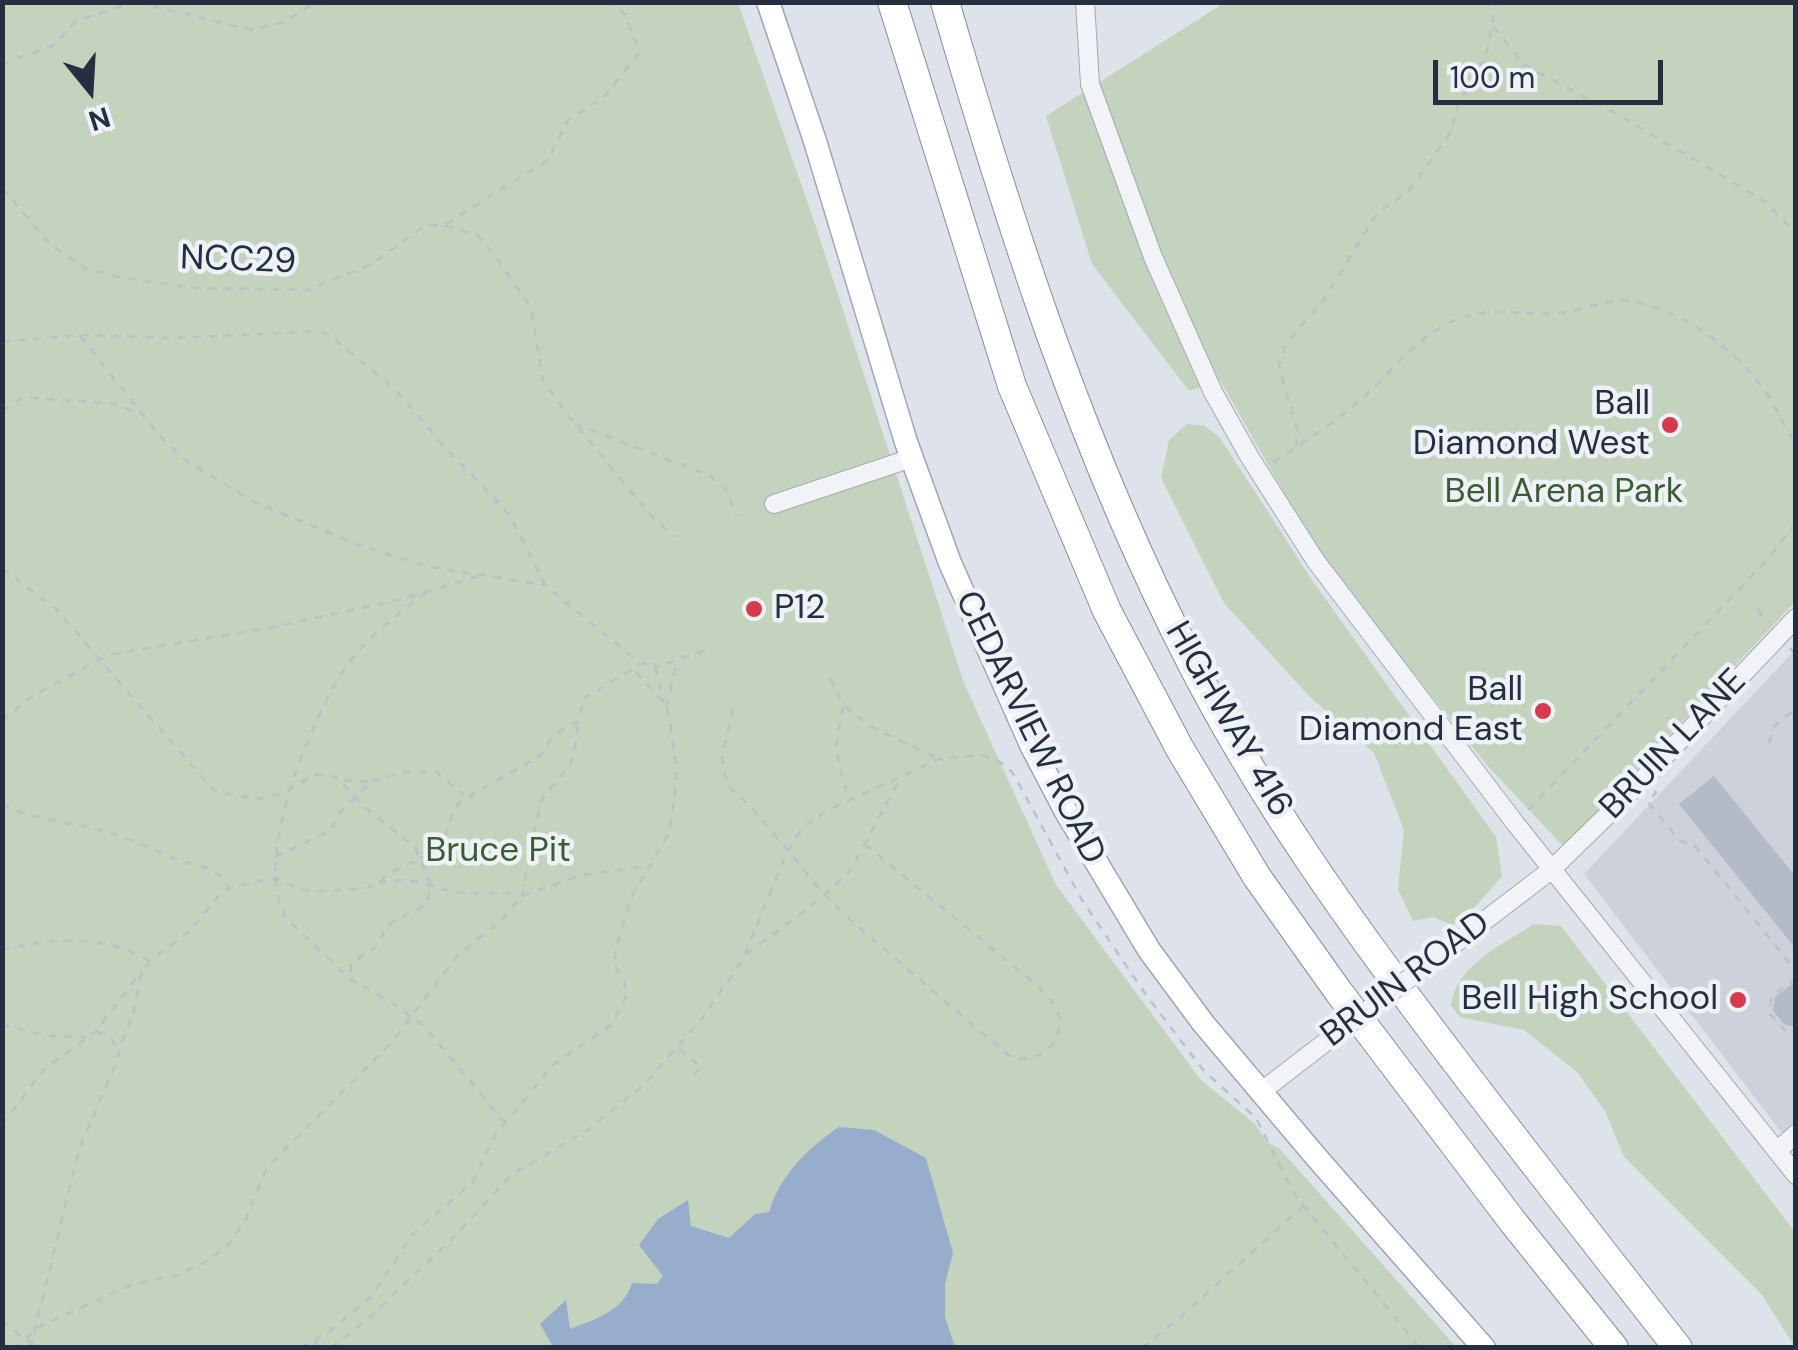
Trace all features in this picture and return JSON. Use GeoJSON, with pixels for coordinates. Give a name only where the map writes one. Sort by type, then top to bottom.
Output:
{"type":"FeatureCollection","features":[{"type":"Feature","properties":{"kind":"highway","name":"HIGHWAY 416"},"geometry":{"type":"LineString","coordinates":[[892,2],[1012,386],[1107,611],[1180,748],[1257,878],[1513,1222],[1614,1348]]}},
{"type":"Feature","properties":{"kind":"highway","name":"HIGHWAY 416"},"geometry":{"type":"LineString","coordinates":[[945,2],[1068,389],[1155,590],[1193,666],[1235,742],[1349,921],[1678,1348]]}},
{"type":"Feature","properties":{"kind":"main road","name":"CEDARVIEW ROAD"},"geometry":{"type":"LineString","coordinates":[[768,2],[912,458],[967,608],[1065,810],[1150,950],[1203,1023],[1484,1348]]}},
{"type":"Feature","properties":{"kind":"street"},"geometry":{"type":"LineString","coordinates":[[1085,2],[1090,84],[1153,257],[1213,392],[1258,471],[1315,560],[1515,823],[1796,1175]]}},
{"type":"Feature","properties":{"kind":"street"},"geometry":{"type":"LineString","coordinates":[[774,504],[912,458]]}},
{"type":"Feature","properties":{"kind":"street","name":"BRUIN LANE"},"geometry":{"type":"LineString","coordinates":[[1551,870],[1796,618]]}},
{"type":"Feature","properties":{"kind":"street","name":"BRUIN ROAD"},"geometry":{"type":"LineString","coordinates":[[1262,1091],[1551,870]]}},
{"type":"Feature","properties":{"kind":"street"},"geometry":{"type":"LineString","coordinates":[[1777,1151],[1796,1134]]}},
{"type":"Feature","properties":{"kind":"path"},"geometry":{"type":"LineString","coordinates":[[2,64],[54,45],[76,21],[135,2],[251,30],[284,22],[308,7],[331,2]]}},
{"type":"Feature","properties":{"kind":"path","name":"NCC29"},"geometry":{"type":"LineString","coordinates":[[2,188],[50,244],[85,268],[122,278],[196,288],[307,290],[370,265],[426,225],[444,225],[548,160],[568,120],[604,97],[639,53],[626,15],[609,2]]}},
{"type":"Feature","properties":{"kind":"path"},"geometry":{"type":"LineString","coordinates":[[1296,448],[1297,429],[1278,366],[1286,344],[1322,302],[1378,212],[1408,192],[1451,132],[1458,106],[1486,57],[1496,2]]}},
{"type":"Feature","properties":{"kind":"path"},"geometry":{"type":"LineString","coordinates":[[1493,26],[1523,64],[1766,202],[1796,233]]}},
{"type":"Feature","properties":{"kind":"path"},"geometry":{"type":"LineString","coordinates":[[444,225],[478,236],[531,308],[543,380],[654,519],[675,537]]}},
{"type":"Feature","properties":{"kind":"path"},"geometry":{"type":"LineString","coordinates":[[1258,471],[1296,448],[1366,395],[1403,354],[1457,319],[1504,310],[1533,314],[1564,312],[1632,301],[1695,325],[1724,347],[1763,389],[1796,444]]}},
{"type":"Feature","properties":{"kind":"path"},"geometry":{"type":"LineString","coordinates":[[2,342],[79,335],[178,338],[328,334],[395,388],[448,450],[500,502],[546,586],[640,664]]}},
{"type":"Feature","properties":{"kind":"path"},"geometry":{"type":"LineString","coordinates":[[79,335],[185,460],[254,502],[360,546],[425,566],[546,586]]}},
{"type":"Feature","properties":{"kind":"path"},"geometry":{"type":"LineString","coordinates":[[2,412],[22,398],[111,403],[143,414]]}},
{"type":"Feature","properties":{"kind":"path"},"geometry":{"type":"LineString","coordinates":[[574,423],[710,475],[726,490],[737,516]]}},
{"type":"Feature","properties":{"kind":"path"},"geometry":{"type":"LineString","coordinates":[[1515,823],[1768,560],[1796,522]]}},
{"type":"Feature","properties":{"kind":"path"},"geometry":{"type":"LineString","coordinates":[[2,568],[56,609],[214,791],[256,799],[291,789],[313,775],[330,774],[407,839],[431,886],[428,904],[390,924],[376,947],[350,963],[350,978]]}},
{"type":"Feature","properties":{"kind":"path"},"geometry":{"type":"LineString","coordinates":[[2,721],[29,698],[101,658],[132,648],[273,627],[479,577]]}},
{"type":"Feature","properties":{"kind":"path"},"geometry":{"type":"LineString","coordinates":[[426,592],[384,626],[350,661],[324,707],[291,789],[275,857],[275,878],[282,913],[350,978],[426,1027],[505,1124]]}},
{"type":"Feature","properties":{"kind":"path"},"geometry":{"type":"LineString","coordinates":[[655,668],[713,648]]}},
{"type":"Feature","properties":{"kind":"path"},"geometry":{"type":"LineString","coordinates":[[665,705],[677,660]]}},
{"type":"Feature","properties":{"kind":"path"},"geometry":{"type":"LineString","coordinates":[[301,1348],[372,1296],[412,1235],[474,1182],[486,1150],[554,1064],[611,1025],[622,1006],[626,997],[624,981],[614,952],[631,898],[669,832],[675,805],[673,726],[654,663],[640,664],[583,700],[574,754],[540,804],[522,896]]}},
{"type":"Feature","properties":{"kind":"path"},"geometry":{"type":"LineString","coordinates":[[633,669],[665,705]]}},
{"type":"Feature","properties":{"kind":"path"},"geometry":{"type":"LineString","coordinates":[[830,678],[843,706],[870,726],[938,758]]}},
{"type":"Feature","properties":{"kind":"path"},"geometry":{"type":"LineString","coordinates":[[843,706],[836,748],[848,800]]}},
{"type":"Feature","properties":{"kind":"path"},"geometry":{"type":"LineString","coordinates":[[734,709],[722,758],[727,785],[754,810],[825,895],[1008,1055],[1031,1059],[1047,1052],[1060,1019],[1057,1008],[1038,987],[866,845]]}},
{"type":"Feature","properties":{"kind":"path"},"geometry":{"type":"LineString","coordinates":[[1770,743],[1775,726],[1796,710]]}},
{"type":"Feature","properties":{"kind":"path"},"geometry":{"type":"LineString","coordinates":[[2,1125],[43,1070],[95,1032],[150,961],[189,932],[221,893],[275,878],[317,891],[364,889],[377,883],[420,858],[446,834],[454,809],[467,797],[541,754],[554,735],[577,725]]}},
{"type":"Feature","properties":{"kind":"path"},"geometry":{"type":"LineString","coordinates":[[331,1348],[455,1236],[511,1175],[615,1110],[646,1084],[678,1048],[745,955],[787,852],[803,827],[848,800],[938,758],[982,755],[1006,765],[1014,774],[1103,934],[1204,1071],[1256,1118],[1303,1206],[1420,1348]]}},
{"type":"Feature","properties":{"kind":"path"},"geometry":{"type":"LineString","coordinates":[[340,780],[371,782],[406,772],[436,772],[467,797]]}},
{"type":"Feature","properties":{"kind":"path"},"geometry":{"type":"LineString","coordinates":[[745,955],[825,895],[850,870],[902,773]]}},
{"type":"Feature","properties":{"kind":"path"},"geometry":{"type":"LineString","coordinates":[[1643,779],[1656,793],[1648,802],[1679,840],[1696,847],[1796,972]]}},
{"type":"Feature","properties":{"kind":"path"},"geometry":{"type":"LineString","coordinates":[[275,857],[332,830],[340,812],[371,782]]}},
{"type":"Feature","properties":{"kind":"path"},"geometry":{"type":"LineString","coordinates":[[2,805],[134,840],[184,862],[206,866],[218,872],[230,889]]}},
{"type":"Feature","properties":{"kind":"path"},"geometry":{"type":"LineString","coordinates":[[34,1330],[132,1284],[178,1276],[219,1253],[246,1221],[267,1167],[390,1043],[458,954],[499,922],[522,896],[582,874],[650,865]]}},
{"type":"Feature","properties":{"kind":"path"},"geometry":{"type":"LineString","coordinates":[[377,883],[406,878],[468,894],[510,892],[522,896]]}},
{"type":"Feature","properties":{"kind":"path"},"geometry":{"type":"LineString","coordinates":[[2,950],[37,942],[84,940],[150,961]]}},
{"type":"Feature","properties":{"kind":"path"},"geometry":{"type":"LineString","coordinates":[[29,1343],[80,1146],[134,1015],[143,970]]}},
{"type":"Feature","properties":{"kind":"path"},"geometry":{"type":"LineString","coordinates":[[1796,978],[1772,996],[1769,1013],[1785,1030],[1796,1031]]}},
{"type":"Feature","properties":{"kind":"path"},"geometry":{"type":"LineString","coordinates":[[2,1025],[48,1036],[87,1037]]}},
{"type":"Feature","properties":{"kind":"path"},"geometry":{"type":"LineString","coordinates":[[95,1032],[111,1036],[118,1053]]}},
{"type":"Feature","properties":{"kind":"path"},"geometry":{"type":"LineString","coordinates":[[678,1048],[701,1067],[694,1075]]}},
{"type":"Feature","properties":{"kind":"path"},"geometry":{"type":"LineString","coordinates":[[1142,1348],[1303,1206]]}},
{"type":"Feature","properties":{"kind":"path"},"geometry":{"type":"LineString","coordinates":[[2,1320],[29,1343],[42,1348]]}},
{"type":"Feature","properties":{"kind":"path"},"geometry":{"type":"LineString","coordinates":[[314,1348],[318,1338]]}},
{"type":"Feature","properties":{"kind":"path"},"geometry":{"type":"LineString","coordinates":[[13,1348],[29,1343]]}},
{"type":"Feature","properties":{"kind":"shaded area","name":"Bell High School"},"geometry":{"type":"Polygon","coordinates":[[[1795,650],[1795,1150],[1584,874],[1795,650]]]}},
{"type":"Feature","properties":{"kind":"green space","name":"Bruce Pit"},"geometry":{"type":"Polygon","coordinates":[[[2,3],[738,3],[815,224],[964,683],[1056,885],[1201,1080],[1255,1124],[1267,1142],[1279,1148],[1456,1347],[3,1347],[2,3]]]}},
{"type":"Feature","properties":{"kind":"green space","name":"Bell Arena Park"},"geometry":{"type":"Polygon","coordinates":[[[1224,3],[1795,3],[1795,602],[1564,847],[1486,764],[1341,583],[1301,523],[1220,380],[1189,391],[1092,264],[1046,116],[1224,3]]]}},
{"type":"Feature","properties":{"kind":"green space"},"geometry":{"type":"Polygon","coordinates":[[[1187,424],[1205,426],[1220,438],[1314,583],[1496,837],[1502,876],[1470,913],[1452,925],[1433,917],[1413,921],[1398,889],[1404,830],[1374,753],[1310,697],[1224,603],[1161,478],[1169,440],[1187,424]]]}},
{"type":"Feature","properties":{"kind":"green space"},"geometry":{"type":"Polygon","coordinates":[[[1534,924],[1561,926],[1795,1232],[1795,1347],[1762,1295],[1624,1157],[1605,1111],[1577,1072],[1524,1030],[1460,1017],[1451,1005],[1462,978],[1472,967],[1534,924]]]}},
{"type":"Feature","properties":{"kind":"water"},"geometry":{"type":"Polygon","coordinates":[[[839,1127],[874,1130],[926,1158],[953,1253],[945,1284],[945,1317],[955,1347],[553,1347],[540,1324],[566,1300],[570,1329],[616,1307],[632,1283],[657,1284],[663,1276],[639,1245],[658,1219],[688,1200],[691,1226],[729,1238],[755,1214],[769,1212],[780,1186],[796,1164],[839,1127]]]}},
{"type":"Feature","properties":{"kind":"building"},"geometry":{"type":"Polygon","coordinates":[[[1714,776],[1796,877],[1796,949],[1679,804],[1714,776]]]}},
{"type":"Feature","properties":{"kind":"building"},"geometry":{"type":"Polygon","coordinates":[[[1796,981],[1796,1027],[1785,1025],[1773,1011],[1775,997],[1796,981]]]}},
{"type":"Feature","properties":{"kind":"place","name":"Ball Diamond West"},"geometry":{"type":"Point","coordinates":[1670,425]}},
{"type":"Feature","properties":{"kind":"place","name":"P12"},"geometry":{"type":"Point","coordinates":[754,609]}},
{"type":"Feature","properties":{"kind":"place","name":"Ball Diamond East"},"geometry":{"type":"Point","coordinates":[1543,711]}},
{"type":"Feature","properties":{"kind":"place","name":"Bell High School"},"geometry":{"type":"Point","coordinates":[1738,1000]}}]}
